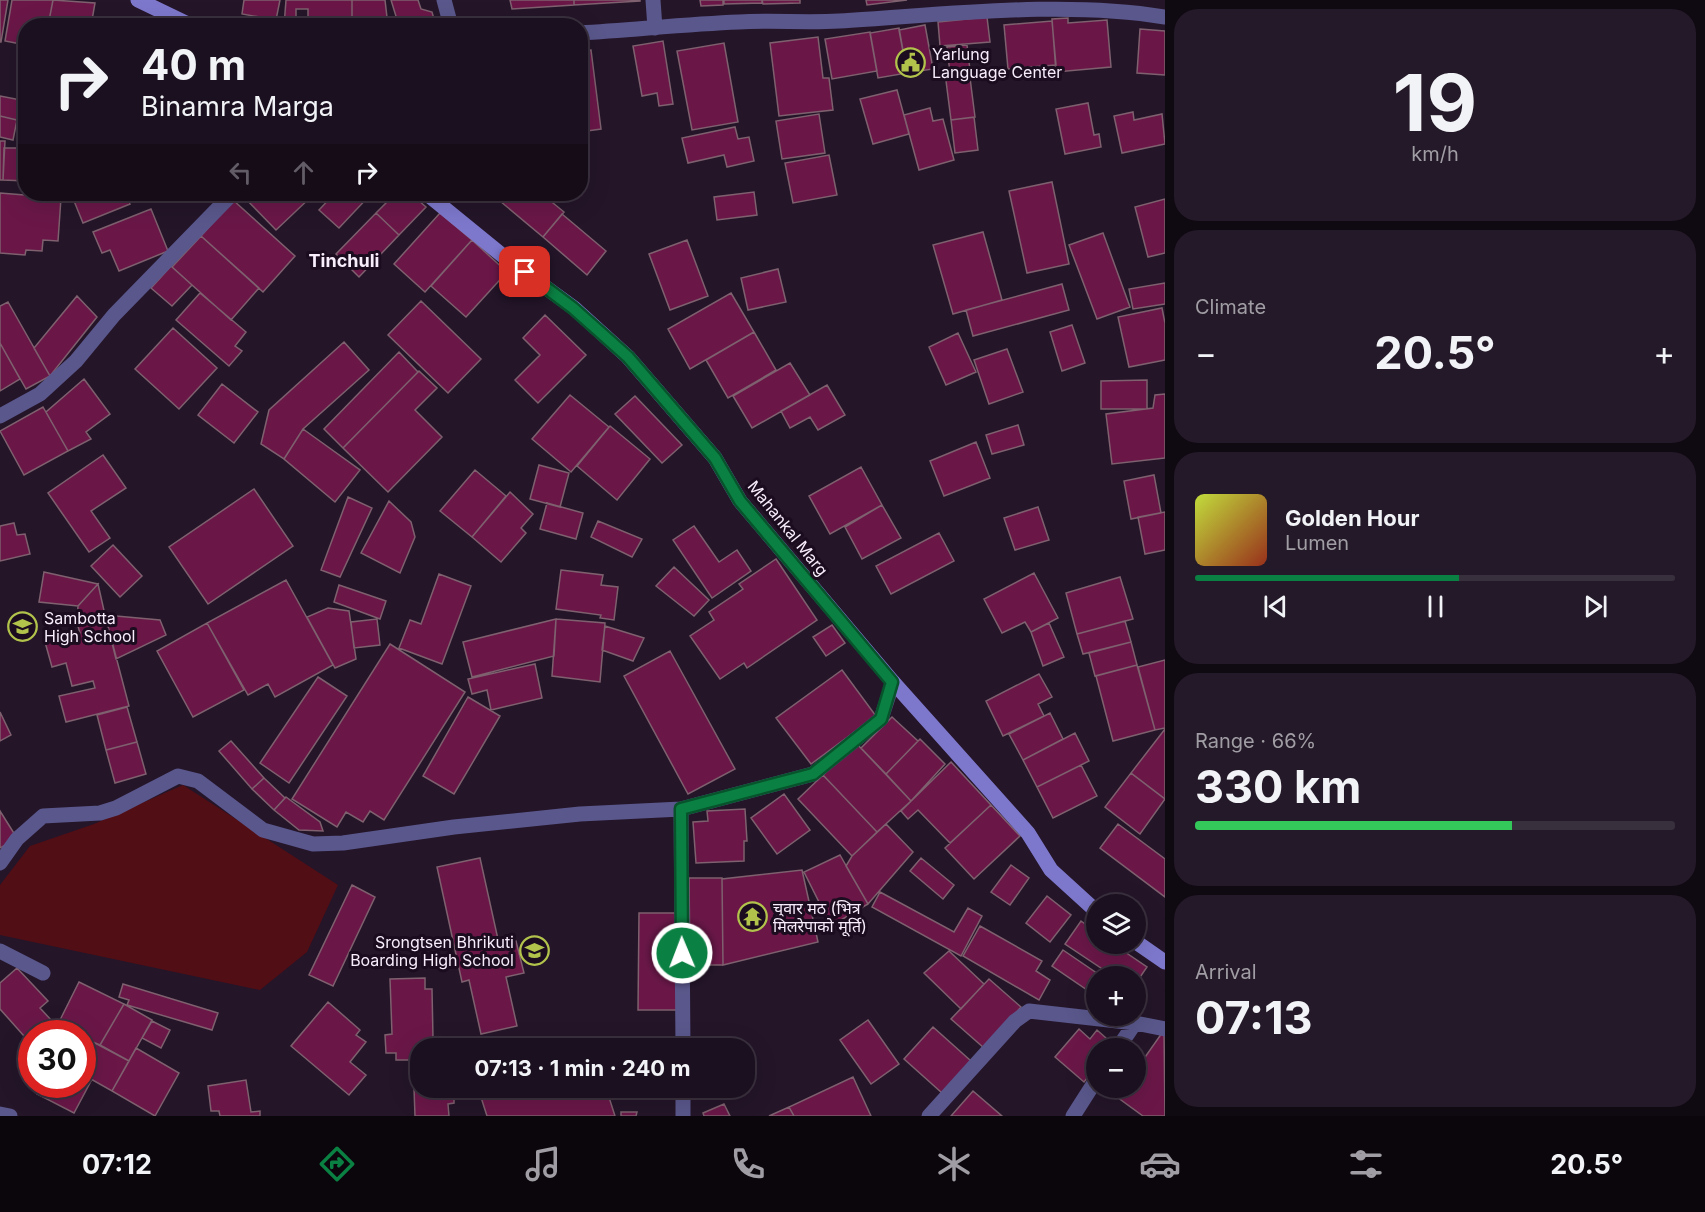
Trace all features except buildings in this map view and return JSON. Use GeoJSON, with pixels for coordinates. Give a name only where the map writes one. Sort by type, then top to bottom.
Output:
{"type":"FeatureCollection","features":[{"type":"Feature","properties":{"kind":"main road"},"geometry":{"type":"LineString","coordinates":[[138,0],[175,18]]}},
{"type":"Feature","properties":{"kind":"main road","name":"Mahankal Marg"},"geometry":{"type":"LineString","coordinates":[[436,201],[508,260],[573,308],[628,357],[715,458],[740,501],[892,682],[1028,833],[1051,870],[1086,902]]}},
{"type":"Feature","properties":{"kind":"main road"},"geometry":{"type":"LineString","coordinates":[[1146,949],[1165,962]]}},
{"type":"Feature","properties":{"kind":"street"},"geometry":{"type":"LineString","coordinates":[[444,0],[449,18]]}},
{"type":"Feature","properties":{"kind":"street"},"geometry":{"type":"LineString","coordinates":[[653,0],[655,28]]}},
{"type":"Feature","properties":{"kind":"street"},"geometry":{"type":"LineString","coordinates":[[588,32],[740,22],[839,21],[988,7],[1097,3],[1165,17]]}},
{"type":"Feature","properties":{"kind":"street"},"geometry":{"type":"LineString","coordinates":[[0,416],[40,394],[76,361],[114,315],[225,201]]}},
{"type":"Feature","properties":{"kind":"street"},"geometry":{"type":"LineString","coordinates":[[0,863],[17,839],[43,816],[100,813],[116,808],[178,776],[188,776],[198,781],[263,830],[314,844],[343,843],[454,827],[580,814],[681,809],[813,774],[881,719],[892,682]]}},
{"type":"Feature","properties":{"kind":"street"},"geometry":{"type":"LineString","coordinates":[[681,809],[683,1038]]}},
{"type":"Feature","properties":{"kind":"street"},"geometry":{"type":"LineString","coordinates":[[0,951],[43,973]]}},
{"type":"Feature","properties":{"kind":"street"},"geometry":{"type":"LineString","coordinates":[[928,1116],[1016,1021],[1029,1011],[1086,1017]]}},
{"type":"Feature","properties":{"kind":"street"},"geometry":{"type":"LineString","coordinates":[[1146,1025],[1165,1029]]}},
{"type":"Feature","properties":{"kind":"street"},"geometry":{"type":"LineString","coordinates":[[1073,1116],[1086,1096]]}},
{"type":"Feature","properties":{"kind":"street"},"geometry":{"type":"LineString","coordinates":[[682,1116],[683,1098]]}},
{"type":"Feature","properties":{"kind":"street"},"geometry":{"type":"LineString","coordinates":[[0,1114],[10,1116]]}},
{"type":"Feature","properties":{"kind":"shaded area"},"geometry":{"type":"Polygon","coordinates":[[[183,785],[338,885],[307,952],[260,990],[0,935],[0,885],[30,846],[94,824],[183,785]]]}},
{"type":"Feature","properties":{"kind":"place","name":"Yarlung Language Center"},"geometry":{"type":"Point","coordinates":[911,63]}},
{"type":"Feature","properties":{"kind":"place","name":"Sambotta High School"},"geometry":{"type":"Point","coordinates":[23,627]}},
{"type":"Feature","properties":{"kind":"place","name":"चुवार मठ (भित्र मिलरेपाको मूर्ति)"},"geometry":{"type":"Point","coordinates":[752,917]}},
{"type":"Feature","properties":{"kind":"place","name":"Srongtsen Bhrikuti Boarding High School"},"geometry":{"type":"Point","coordinates":[535,951]}},
{"type":"Feature","properties":{"kind":"district","name":"Tinchuli"},"geometry":{"type":"Point","coordinates":[344,261]}},
{"type":"Feature","properties":{"kind":"route"},"geometry":{"type":"LineString","coordinates":[[525,272],[573,308],[628,357],[715,458],[740,501],[892,682],[881,719],[813,774],[745,790],[681,809],[682,953]]}}]}
